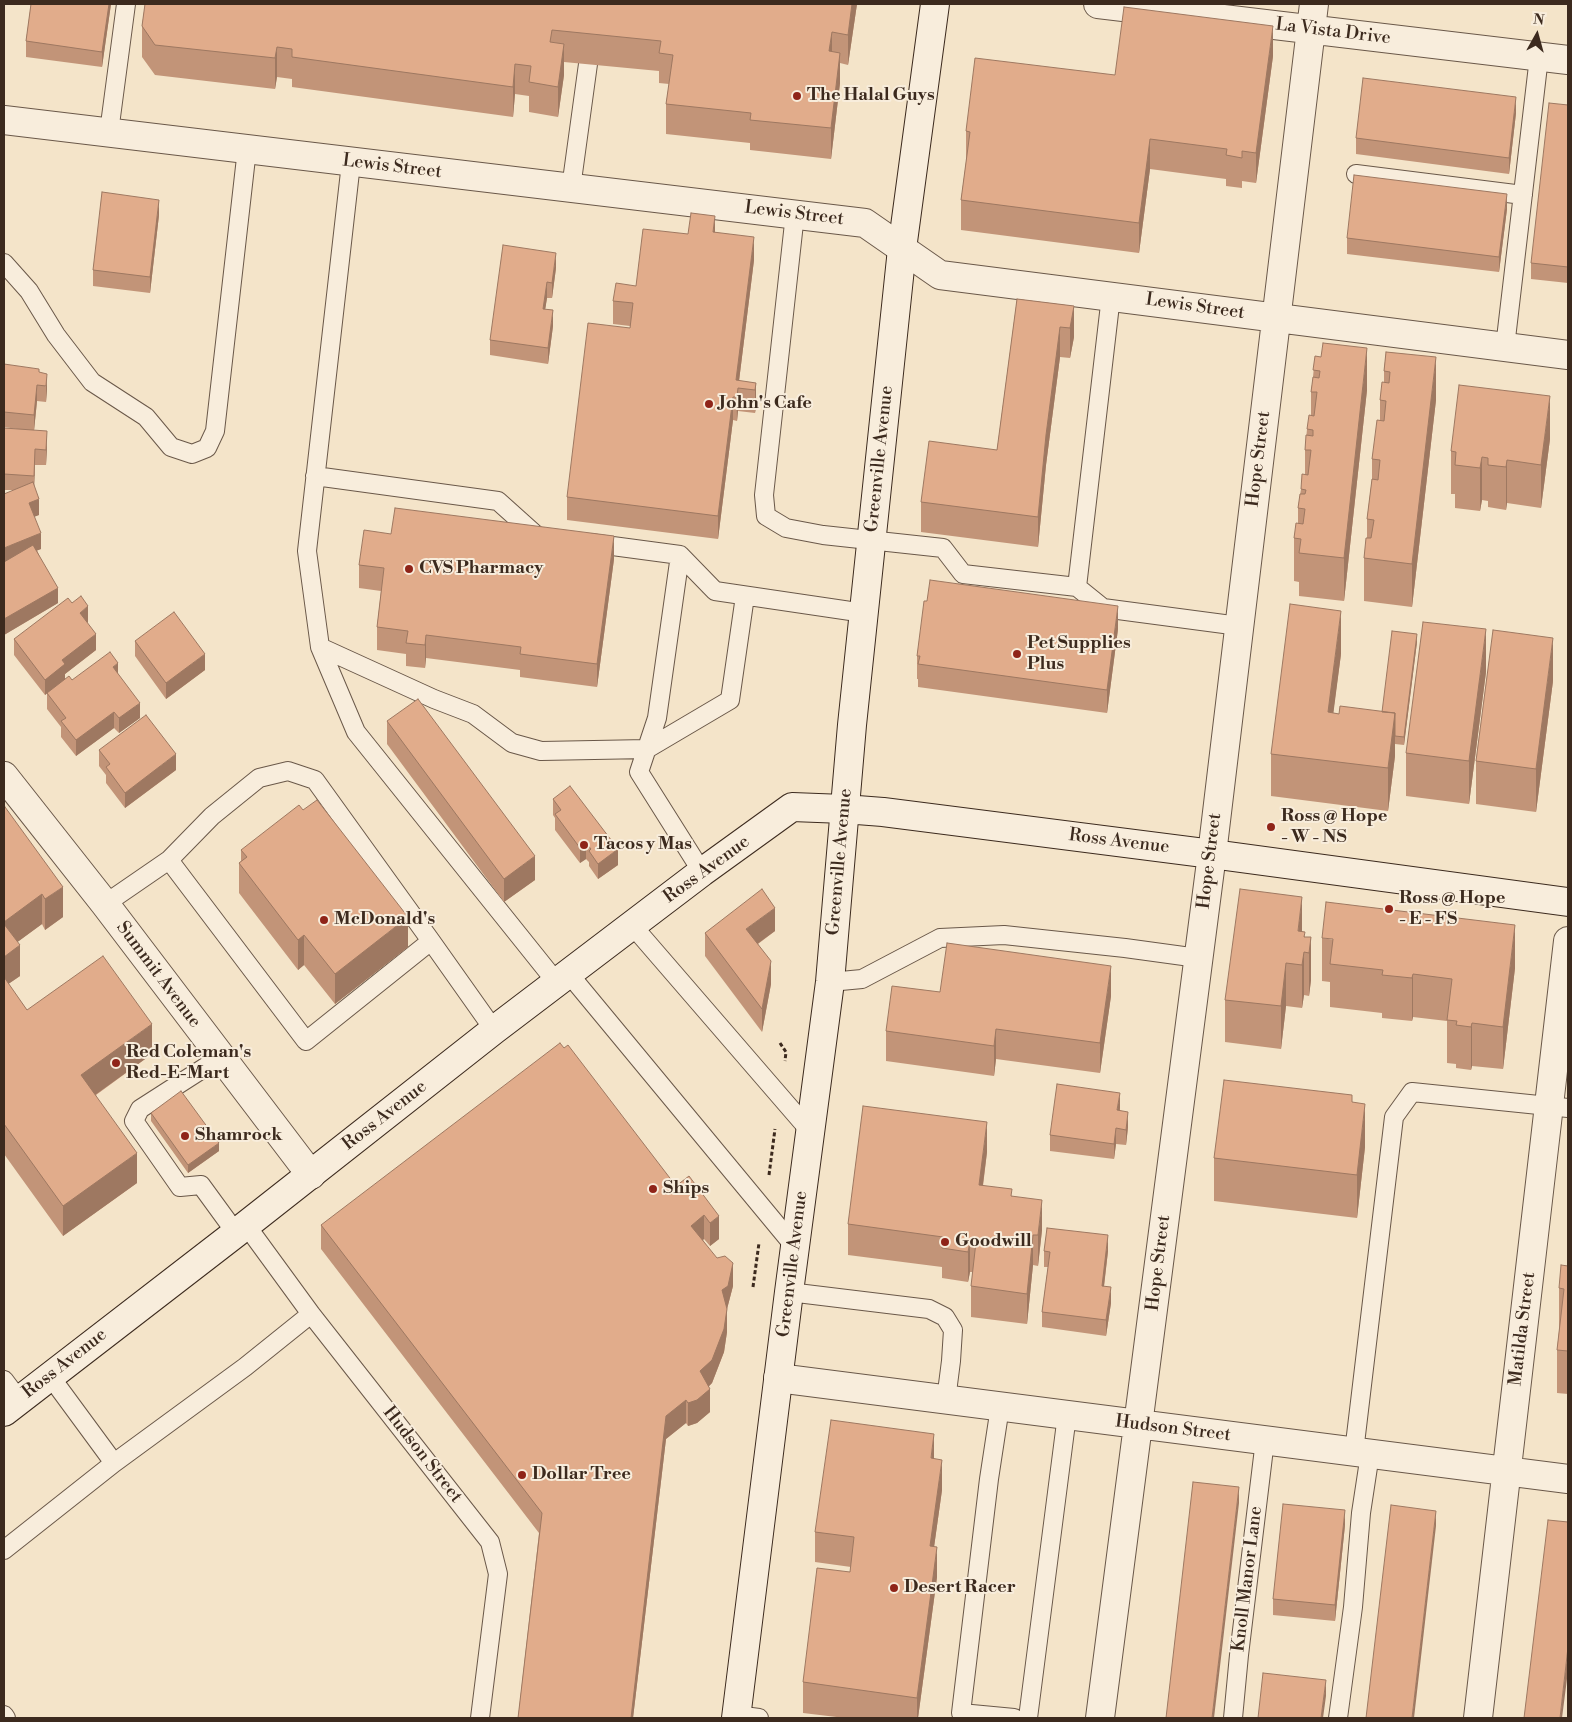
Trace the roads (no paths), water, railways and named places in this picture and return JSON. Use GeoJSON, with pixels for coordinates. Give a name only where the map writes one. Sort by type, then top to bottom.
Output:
{"type":"FeatureCollection","features":[{"type":"Feature","properties":{"kind":"street","name":"Greenville Avenue"},"geometry":{"type":"LineString","coordinates":[[744,1717],[778,1378],[830,982],[844,808],[902,249],[935,4]]}},
{"type":"Feature","properties":{"kind":"street","name":"La Vista Drive"},"geometry":{"type":"LineString","coordinates":[[1098,4],[1312,16],[1539,57],[1568,60]]}},
{"type":"Feature","properties":{"kind":"street","name":"Hope Street"},"geometry":{"type":"LineString","coordinates":[[1100,1718],[1212,854],[1312,16]]}},
{"type":"Feature","properties":{"kind":"street","name":"Lewis Street"},"geometry":{"type":"LineString","coordinates":[[4,120],[795,214],[865,224],[940,275],[1568,355]]}},
{"type":"Feature","properties":{"kind":"street","name":"Summit Avenue"},"geometry":{"type":"LineString","coordinates":[[4,776],[105,904],[311,1175]]}},
{"type":"Feature","properties":{"kind":"street","name":"Ross Avenue"},"geometry":{"type":"LineString","coordinates":[[9,1397],[50,1376],[311,1175],[494,1030],[702,872],[792,808],[844,808],[1212,854],[1568,902]]}},
{"type":"Feature","properties":{"kind":"street","name":"Matilda Street"},"geometry":{"type":"LineString","coordinates":[[1478,1718],[1507,1472],[1559,1106],[1568,941]]}},
{"type":"Feature","properties":{"kind":"street","name":"Hudson Street"},"geometry":{"type":"LineString","coordinates":[[778,1378],[1568,1479]]}},
{"type":"Feature","properties":{"kind":"lane"},"geometry":{"type":"LineString","coordinates":[[109,132],[126,4]]}},
{"type":"Feature","properties":{"kind":"lane"},"geometry":{"type":"LineString","coordinates":[[1505,347],[1539,57]]}},
{"type":"Feature","properties":{"kind":"lane"},"geometry":{"type":"LineString","coordinates":[[571,188],[588,64]]}},
{"type":"Feature","properties":{"kind":"lane"},"geometry":{"type":"LineString","coordinates":[[4,263],[29,291],[56,336],[92,382],[146,417],[171,447],[192,454],[207,448],[215,431],[247,149]]}},
{"type":"Feature","properties":{"kind":"lane"},"geometry":{"type":"LineString","coordinates":[[351,162],[307,551],[320,647],[356,732],[563,979],[795,1247]]}},
{"type":"Feature","properties":{"kind":"lane"},"geometry":{"type":"LineString","coordinates":[[1356,174],[1523,195]]}},
{"type":"Feature","properties":{"kind":"lane"},"geometry":{"type":"LineString","coordinates":[[795,214],[764,495],[766,516],[786,528],[823,535],[943,548],[963,574],[1077,587],[1103,608],[1239,626]]}},
{"type":"Feature","properties":{"kind":"lane"},"geometry":{"type":"LineString","coordinates":[[1077,587],[1111,296]]}},
{"type":"Feature","properties":{"kind":"lane"},"geometry":{"type":"LineString","coordinates":[[315,476],[498,501],[537,536],[556,538]]}},
{"type":"Feature","properties":{"kind":"lane"},"geometry":{"type":"LineString","coordinates":[[575,541],[680,555],[714,591],[864,613]]}},
{"type":"Feature","properties":{"kind":"lane"},"geometry":{"type":"LineString","coordinates":[[680,555],[657,718],[639,772],[702,872]]}},
{"type":"Feature","properties":{"kind":"lane"},"geometry":{"type":"LineString","coordinates":[[320,647],[434,699],[473,714],[512,744],[541,751],[647,749],[730,700],[745,596]]}},
{"type":"Feature","properties":{"kind":"lane"},"geometry":{"type":"LineString","coordinates":[[105,904],[168,860],[212,816],[259,778],[288,771],[315,780],[494,1030]]}},
{"type":"Feature","properties":{"kind":"lane"},"geometry":{"type":"LineString","coordinates":[[168,860],[306,1041],[431,941]]}},
{"type":"Feature","properties":{"kind":"lane"},"geometry":{"type":"LineString","coordinates":[[632,926],[810,1131]]}},
{"type":"Feature","properties":{"kind":"lane"},"geometry":{"type":"LineString","coordinates":[[830,982],[862,979],[940,938],[1004,935],[1198,958]]}},
{"type":"Feature","properties":{"kind":"lane","name":"Hudson Street"},"geometry":{"type":"LineString","coordinates":[[221,1057],[140,1109],[134,1121],[180,1187],[201,1185],[241,1229],[311,1314],[490,1542],[498,1574],[480,1718]]}},
{"type":"Feature","properties":{"kind":"lane"},"geometry":{"type":"LineString","coordinates":[[1338,1718],[1352,1607],[1361,1513],[1362,1453],[1394,1117],[1412,1092],[1559,1106]]}},
{"type":"Feature","properties":{"kind":"lane"},"geometry":{"type":"LineString","coordinates":[[789,1292],[929,1309],[945,1317],[953,1330],[946,1400]]}},
{"type":"Feature","properties":{"kind":"lane"},"geometry":{"type":"LineString","coordinates":[[4,1550],[114,1463],[245,1367],[311,1314]]}},
{"type":"Feature","properties":{"kind":"lane"},"geometry":{"type":"LineString","coordinates":[[50,1376],[114,1463]]}},
{"type":"Feature","properties":{"kind":"lane"},"geometry":{"type":"LineString","coordinates":[[1000,1407],[988,1489],[961,1713],[1014,1718]]}},
{"type":"Feature","properties":{"kind":"lane"},"geometry":{"type":"LineString","coordinates":[[1028,1718],[1067,1415]]}},
{"type":"Feature","properties":{"kind":"lane","name":"Knoll Manor Lane"},"geometry":{"type":"LineString","coordinates":[[1233,1718],[1265,1440]]}},
{"type":"Feature","properties":{"kind":"place","name":"The Halal Guys"},"geometry":{"type":"Point","coordinates":[797,96]}},
{"type":"Feature","properties":{"kind":"place","name":"John's Cafe"},"geometry":{"type":"Point","coordinates":[709,404]}},
{"type":"Feature","properties":{"kind":"place","name":"CVS Pharmacy"},"geometry":{"type":"Point","coordinates":[409,569]}},
{"type":"Feature","properties":{"kind":"place","name":"Pet Supplies Plus"},"geometry":{"type":"Point","coordinates":[1017,654]}},
{"type":"Feature","properties":{"kind":"place","name":"Ross @ Hope - W - NS"},"geometry":{"type":"Point","coordinates":[1271,827]}},
{"type":"Feature","properties":{"kind":"place","name":"Tacos y Mas"},"geometry":{"type":"Point","coordinates":[584,845]}},
{"type":"Feature","properties":{"kind":"place","name":"Ross @ Hope - E - FS"},"geometry":{"type":"Point","coordinates":[1389,909]}},
{"type":"Feature","properties":{"kind":"place","name":"McDonald's"},"geometry":{"type":"Point","coordinates":[324,920]}},
{"type":"Feature","properties":{"kind":"place","name":"Red Coleman's Red-E-Mart"},"geometry":{"type":"Point","coordinates":[116,1063]}},
{"type":"Feature","properties":{"kind":"place","name":"Shamrock"},"geometry":{"type":"Point","coordinates":[185,1136]}},
{"type":"Feature","properties":{"kind":"place","name":"Ships"},"geometry":{"type":"Point","coordinates":[653,1189]}},
{"type":"Feature","properties":{"kind":"place","name":"Goodwill"},"geometry":{"type":"Point","coordinates":[945,1242]}},
{"type":"Feature","properties":{"kind":"place","name":"Dollar Tree"},"geometry":{"type":"Point","coordinates":[522,1475]}},
{"type":"Feature","properties":{"kind":"place","name":"Desert Racer"},"geometry":{"type":"Point","coordinates":[894,1588]}}]}
